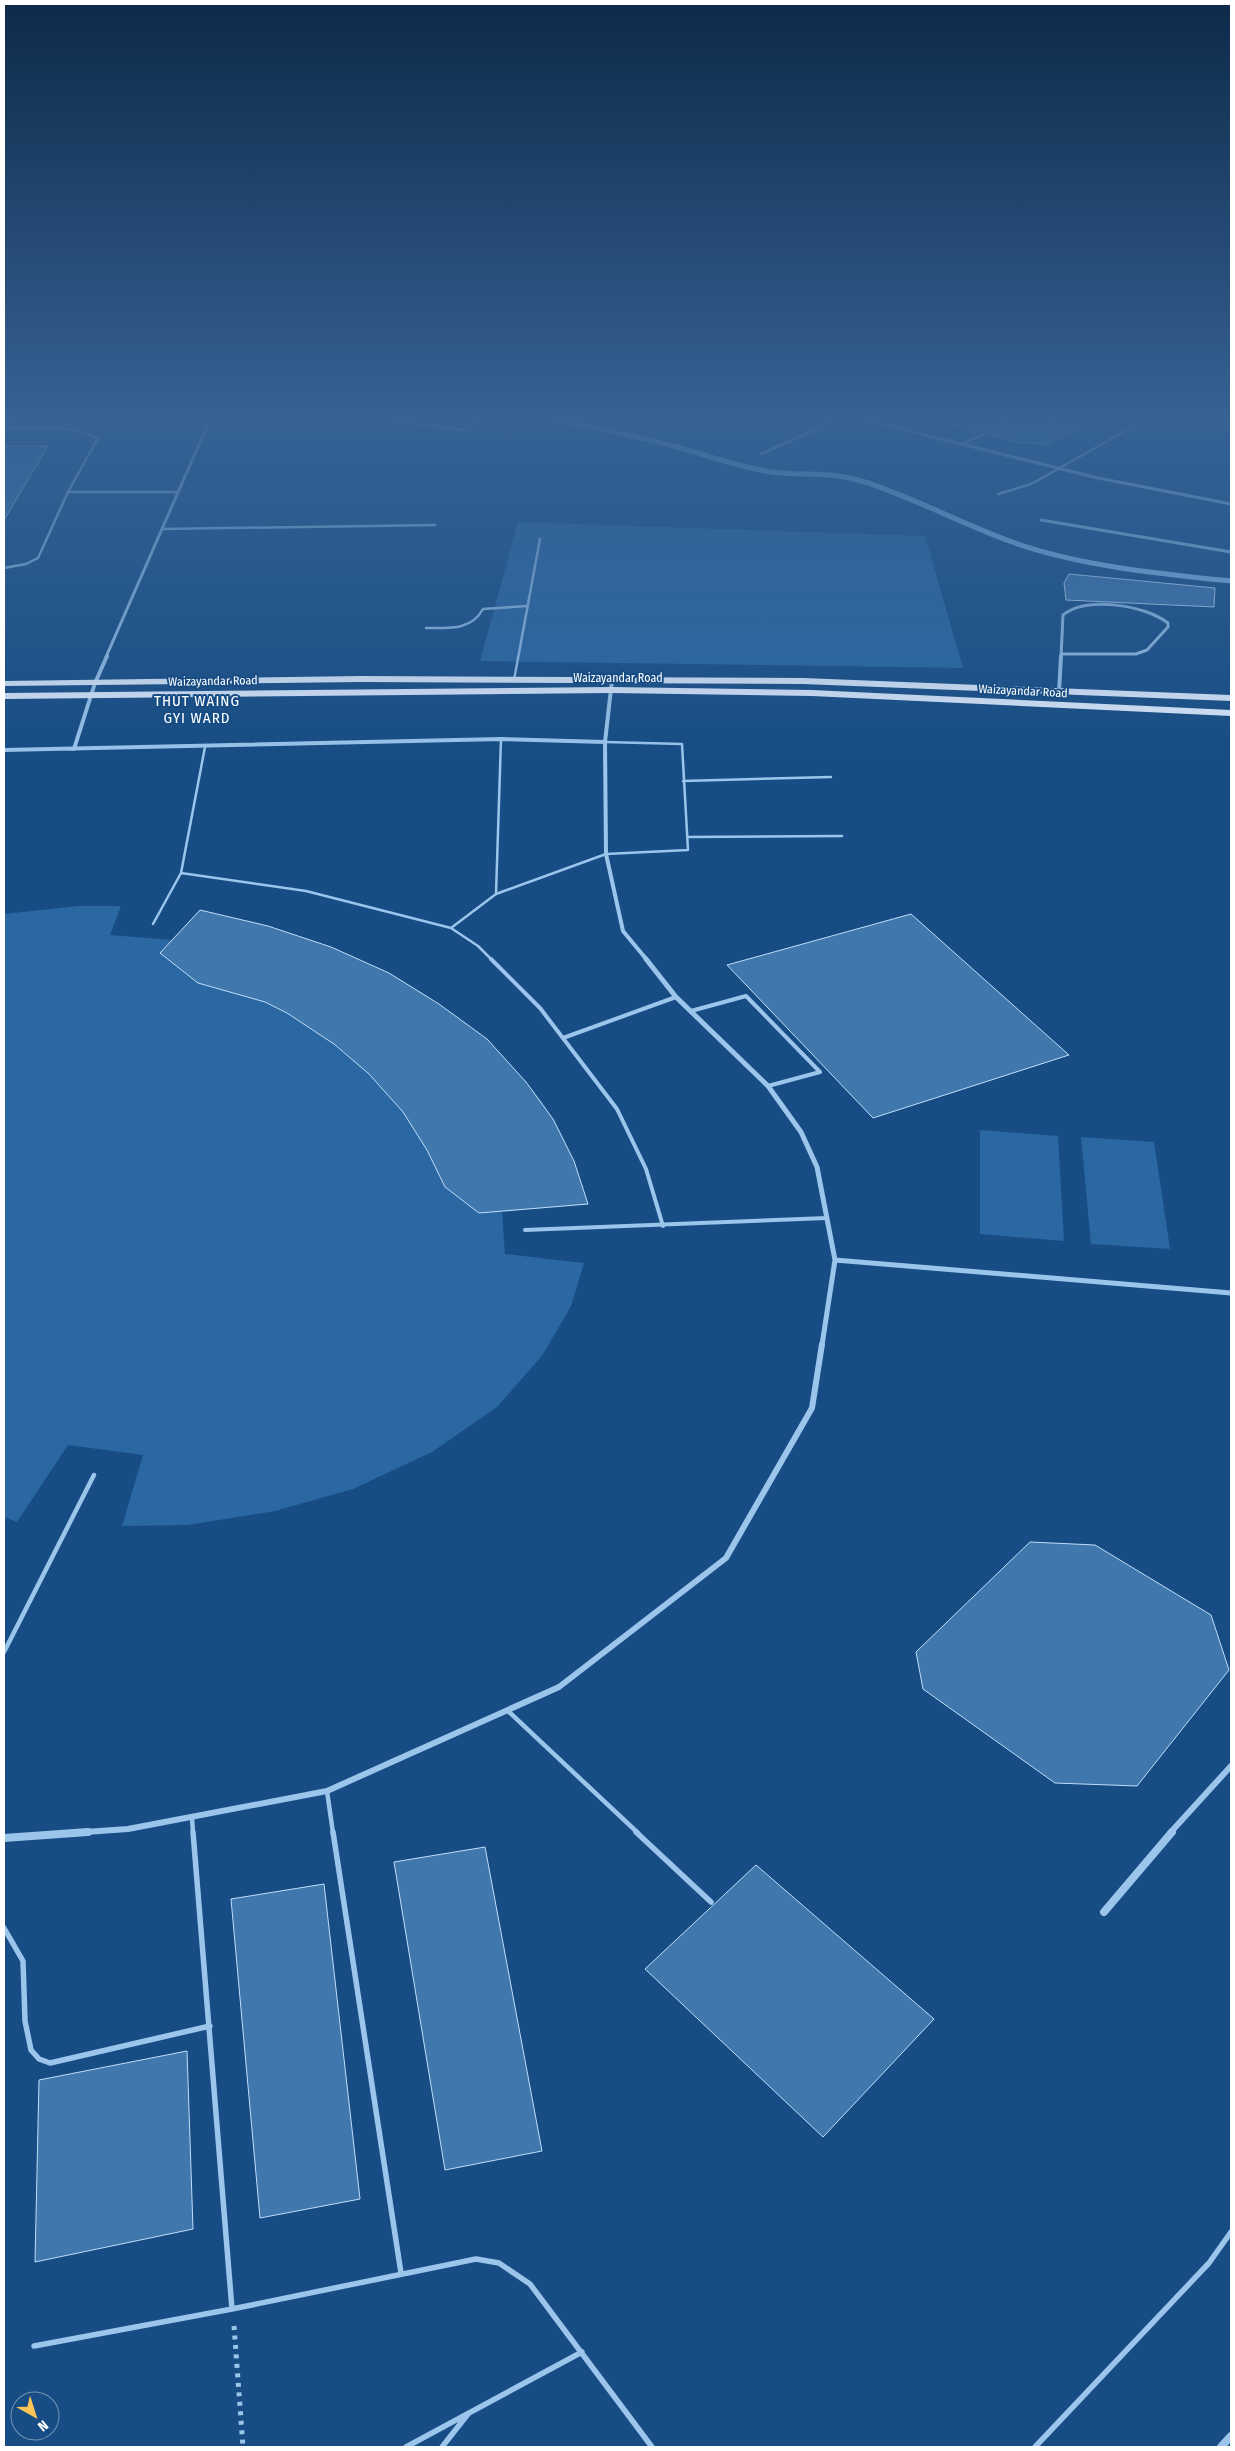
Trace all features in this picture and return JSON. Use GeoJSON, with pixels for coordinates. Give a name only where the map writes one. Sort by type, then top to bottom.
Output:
{"type":"FeatureCollection","features":[{"type":"Feature","properties":{"kind":"main road","name":"Waizayandar Road"},"geometry":{"type":"LineString","coordinates":[[4,684],[361,679],[514,680],[1231,713]]}},
{"type":"Feature","properties":{"kind":"main road","name":"Waizayandar Road"},"geometry":{"type":"LineString","coordinates":[[4,696],[803,681],[1231,698]]}},
{"type":"Feature","properties":{"kind":"street"},"geometry":{"type":"LineString","coordinates":[[74,749],[95,683],[161,531]]}},
{"type":"Feature","properties":{"kind":"street"},"geometry":{"type":"LineString","coordinates":[[1109,531],[1231,552]]}},
{"type":"Feature","properties":{"kind":"street"},"geometry":{"type":"LineString","coordinates":[[1059,692],[1063,615],[1073,606],[1110,605],[1143,611],[1159,616],[1168,623],[1168,627],[1147,650],[1136,654],[1061,654]]}},
{"type":"Feature","properties":{"kind":"street"},"geometry":{"type":"LineString","coordinates":[[4,1838],[128,1830],[327,1791],[559,1687],[726,1558],[812,1408],[835,1260],[817,1168],[801,1132],[768,1086],[676,998],[623,931],[606,854],[605,742],[611,685]]}},
{"type":"Feature","properties":{"kind":"street"},"geometry":{"type":"LineString","coordinates":[[4,750],[500,739],[605,742]]}},
{"type":"Feature","properties":{"kind":"street"},"geometry":{"type":"LineString","coordinates":[[835,1260],[1231,1293]]}},
{"type":"Feature","properties":{"kind":"street"},"geometry":{"type":"LineString","coordinates":[[1104,1912],[1148,1858],[1231,1766]]}},
{"type":"Feature","properties":{"kind":"street"},"geometry":{"type":"LineString","coordinates":[[1221,2447],[1231,2436]]}},
{"type":"Feature","properties":{"kind":"lane"},"geometry":{"type":"LineString","coordinates":[[4,568],[26,564],[38,558],[50,531]]}},
{"type":"Feature","properties":{"kind":"lane"},"geometry":{"type":"LineString","coordinates":[[514,680],[540,540]]}},
{"type":"Feature","properties":{"kind":"lane"},"geometry":{"type":"LineString","coordinates":[[426,628],[466,626],[477,621],[483,610],[490,607],[528,606]]}},
{"type":"Feature","properties":{"kind":"lane"},"geometry":{"type":"LineString","coordinates":[[496,894],[500,739]]}},
{"type":"Feature","properties":{"kind":"lane"},"geometry":{"type":"LineString","coordinates":[[451,928],[496,894],[606,854],[688,850],[682,744],[605,742]]}},
{"type":"Feature","properties":{"kind":"lane"},"geometry":{"type":"LineString","coordinates":[[153,924],[181,874],[205,747]]}},
{"type":"Feature","properties":{"kind":"lane"},"geometry":{"type":"LineString","coordinates":[[683,781],[831,778]]}},
{"type":"Feature","properties":{"kind":"lane"},"geometry":{"type":"LineString","coordinates":[[687,837],[842,836]]}},
{"type":"Feature","properties":{"kind":"lane"},"geometry":{"type":"LineString","coordinates":[[181,874],[306,891],[393,911],[451,928],[478,946],[540,1008],[617,1109],[646,1168],[663,1226]]}},
{"type":"Feature","properties":{"kind":"lane"},"geometry":{"type":"LineString","coordinates":[[691,1011],[746,996],[820,1072],[768,1086]]}},
{"type":"Feature","properties":{"kind":"lane"},"geometry":{"type":"LineString","coordinates":[[562,1038],[676,998]]}},
{"type":"Feature","properties":{"kind":"lane"},"geometry":{"type":"LineString","coordinates":[[525,1230],[827,1218]]}},
{"type":"Feature","properties":{"kind":"lane"},"geometry":{"type":"LineString","coordinates":[[4,1652],[94,1475]]}},
{"type":"Feature","properties":{"kind":"lane"},"geometry":{"type":"LineString","coordinates":[[508,1710],[711,1902]]}},
{"type":"Feature","properties":{"kind":"lane"},"geometry":{"type":"LineString","coordinates":[[327,1791],[401,2273]]}},
{"type":"Feature","properties":{"kind":"lane"},"geometry":{"type":"LineString","coordinates":[[192,1817],[232,2309]]}},
{"type":"Feature","properties":{"kind":"lane"},"geometry":{"type":"LineString","coordinates":[[4,1928],[23,1961],[28,2043],[34,2058],[40,2063],[50,2063],[210,2026]]}},
{"type":"Feature","properties":{"kind":"lane"},"geometry":{"type":"LineString","coordinates":[[1035,2447],[1209,2263],[1231,2232]]}},
{"type":"Feature","properties":{"kind":"lane"},"geometry":{"type":"LineString","coordinates":[[34,2346],[232,2309],[476,2259],[499,2263],[516,2272],[530,2284],[652,2447]]}},
{"type":"Feature","properties":{"kind":"lane"},"geometry":{"type":"LineString","coordinates":[[406,2447],[582,2352]]}},
{"type":"Feature","properties":{"kind":"lane"},"geometry":{"type":"LineString","coordinates":[[442,2447],[469,2412]]}},
{"type":"Feature","properties":{"kind":"path"},"geometry":{"type":"LineString","coordinates":[[232,2309],[243,2447]]}},
{"type":"Feature","properties":{"kind":"shaded area"},"geometry":{"type":"Polygon","coordinates":[[[515,531],[791,531],[925,536],[963,668],[480,661],[515,531]]]}},
{"type":"Feature","properties":{"kind":"shaded area"},"geometry":{"type":"Polygon","coordinates":[[[78,906],[121,906],[110,935],[172,940],[200,910],[286,933],[328,947],[368,964],[407,984],[444,1007],[479,1035],[529,1086],[545,1106],[564,1141],[588,1204],[502,1212],[505,1254],[584,1263],[571,1306],[542,1356],[497,1407],[432,1452],[353,1489],[275,1511],[188,1525],[122,1526],[143,1455],[68,1445],[17,1522],[4,1517],[4,914],[78,906]]]}},
{"type":"Feature","properties":{"kind":"shaded area"},"geometry":{"type":"Polygon","coordinates":[[[980,1130],[1058,1136],[1064,1241],[980,1234],[980,1130]]]}},
{"type":"Feature","properties":{"kind":"shaded area"},"geometry":{"type":"Polygon","coordinates":[[[1081,1137],[1154,1142],[1170,1249],[1091,1244],[1081,1137]]]}},
{"type":"Feature","properties":{"kind":"building"},"geometry":{"type":"Polygon","coordinates":[[[1069,574],[1215,588],[1214,607],[1066,600],[1064,583],[1069,574]]]}},
{"type":"Feature","properties":{"kind":"building"},"geometry":{"type":"Polygon","coordinates":[[[200,910],[268,926],[331,947],[389,973],[439,1004],[487,1039],[526,1082],[553,1119],[574,1161],[588,1204],[479,1213],[445,1187],[427,1150],[403,1112],[369,1074],[334,1044],[287,1013],[265,1002],[198,983],[160,953],[200,910]]]}},
{"type":"Feature","properties":{"kind":"building"},"geometry":{"type":"Polygon","coordinates":[[[911,914],[1069,1055],[873,1118],[727,965],[911,914]]]}},
{"type":"Feature","properties":{"kind":"building"},"geometry":{"type":"Polygon","coordinates":[[[1030,1542],[1095,1545],[1211,1615],[1229,1670],[1137,1786],[1055,1783],[923,1689],[916,1652],[1030,1542]]]}},
{"type":"Feature","properties":{"kind":"building"},"geometry":{"type":"Polygon","coordinates":[[[485,1847],[542,2151],[445,2170],[394,1862],[485,1847]]]}},
{"type":"Feature","properties":{"kind":"building"},"geometry":{"type":"Polygon","coordinates":[[[756,1865],[934,2019],[823,2137],[645,1969],[756,1865]]]}},
{"type":"Feature","properties":{"kind":"building"},"geometry":{"type":"Polygon","coordinates":[[[324,1884],[360,2199],[260,2218],[231,1899],[324,1884]]]}},
{"type":"Feature","properties":{"kind":"building"},"geometry":{"type":"Polygon","coordinates":[[[187,2051],[193,2229],[35,2262],[39,2080],[187,2051]]]}},
{"type":"Feature","properties":{"kind":"waterway"},"geometry":{"type":"LineString","coordinates":[[986,531],[1015,543],[1066,558],[1122,568],[1231,581]]}},
{"type":"Feature","properties":{"kind":"district","name":"THUT WAING GYI WARD"},"geometry":{"type":"Point","coordinates":[197,710]}}]}
